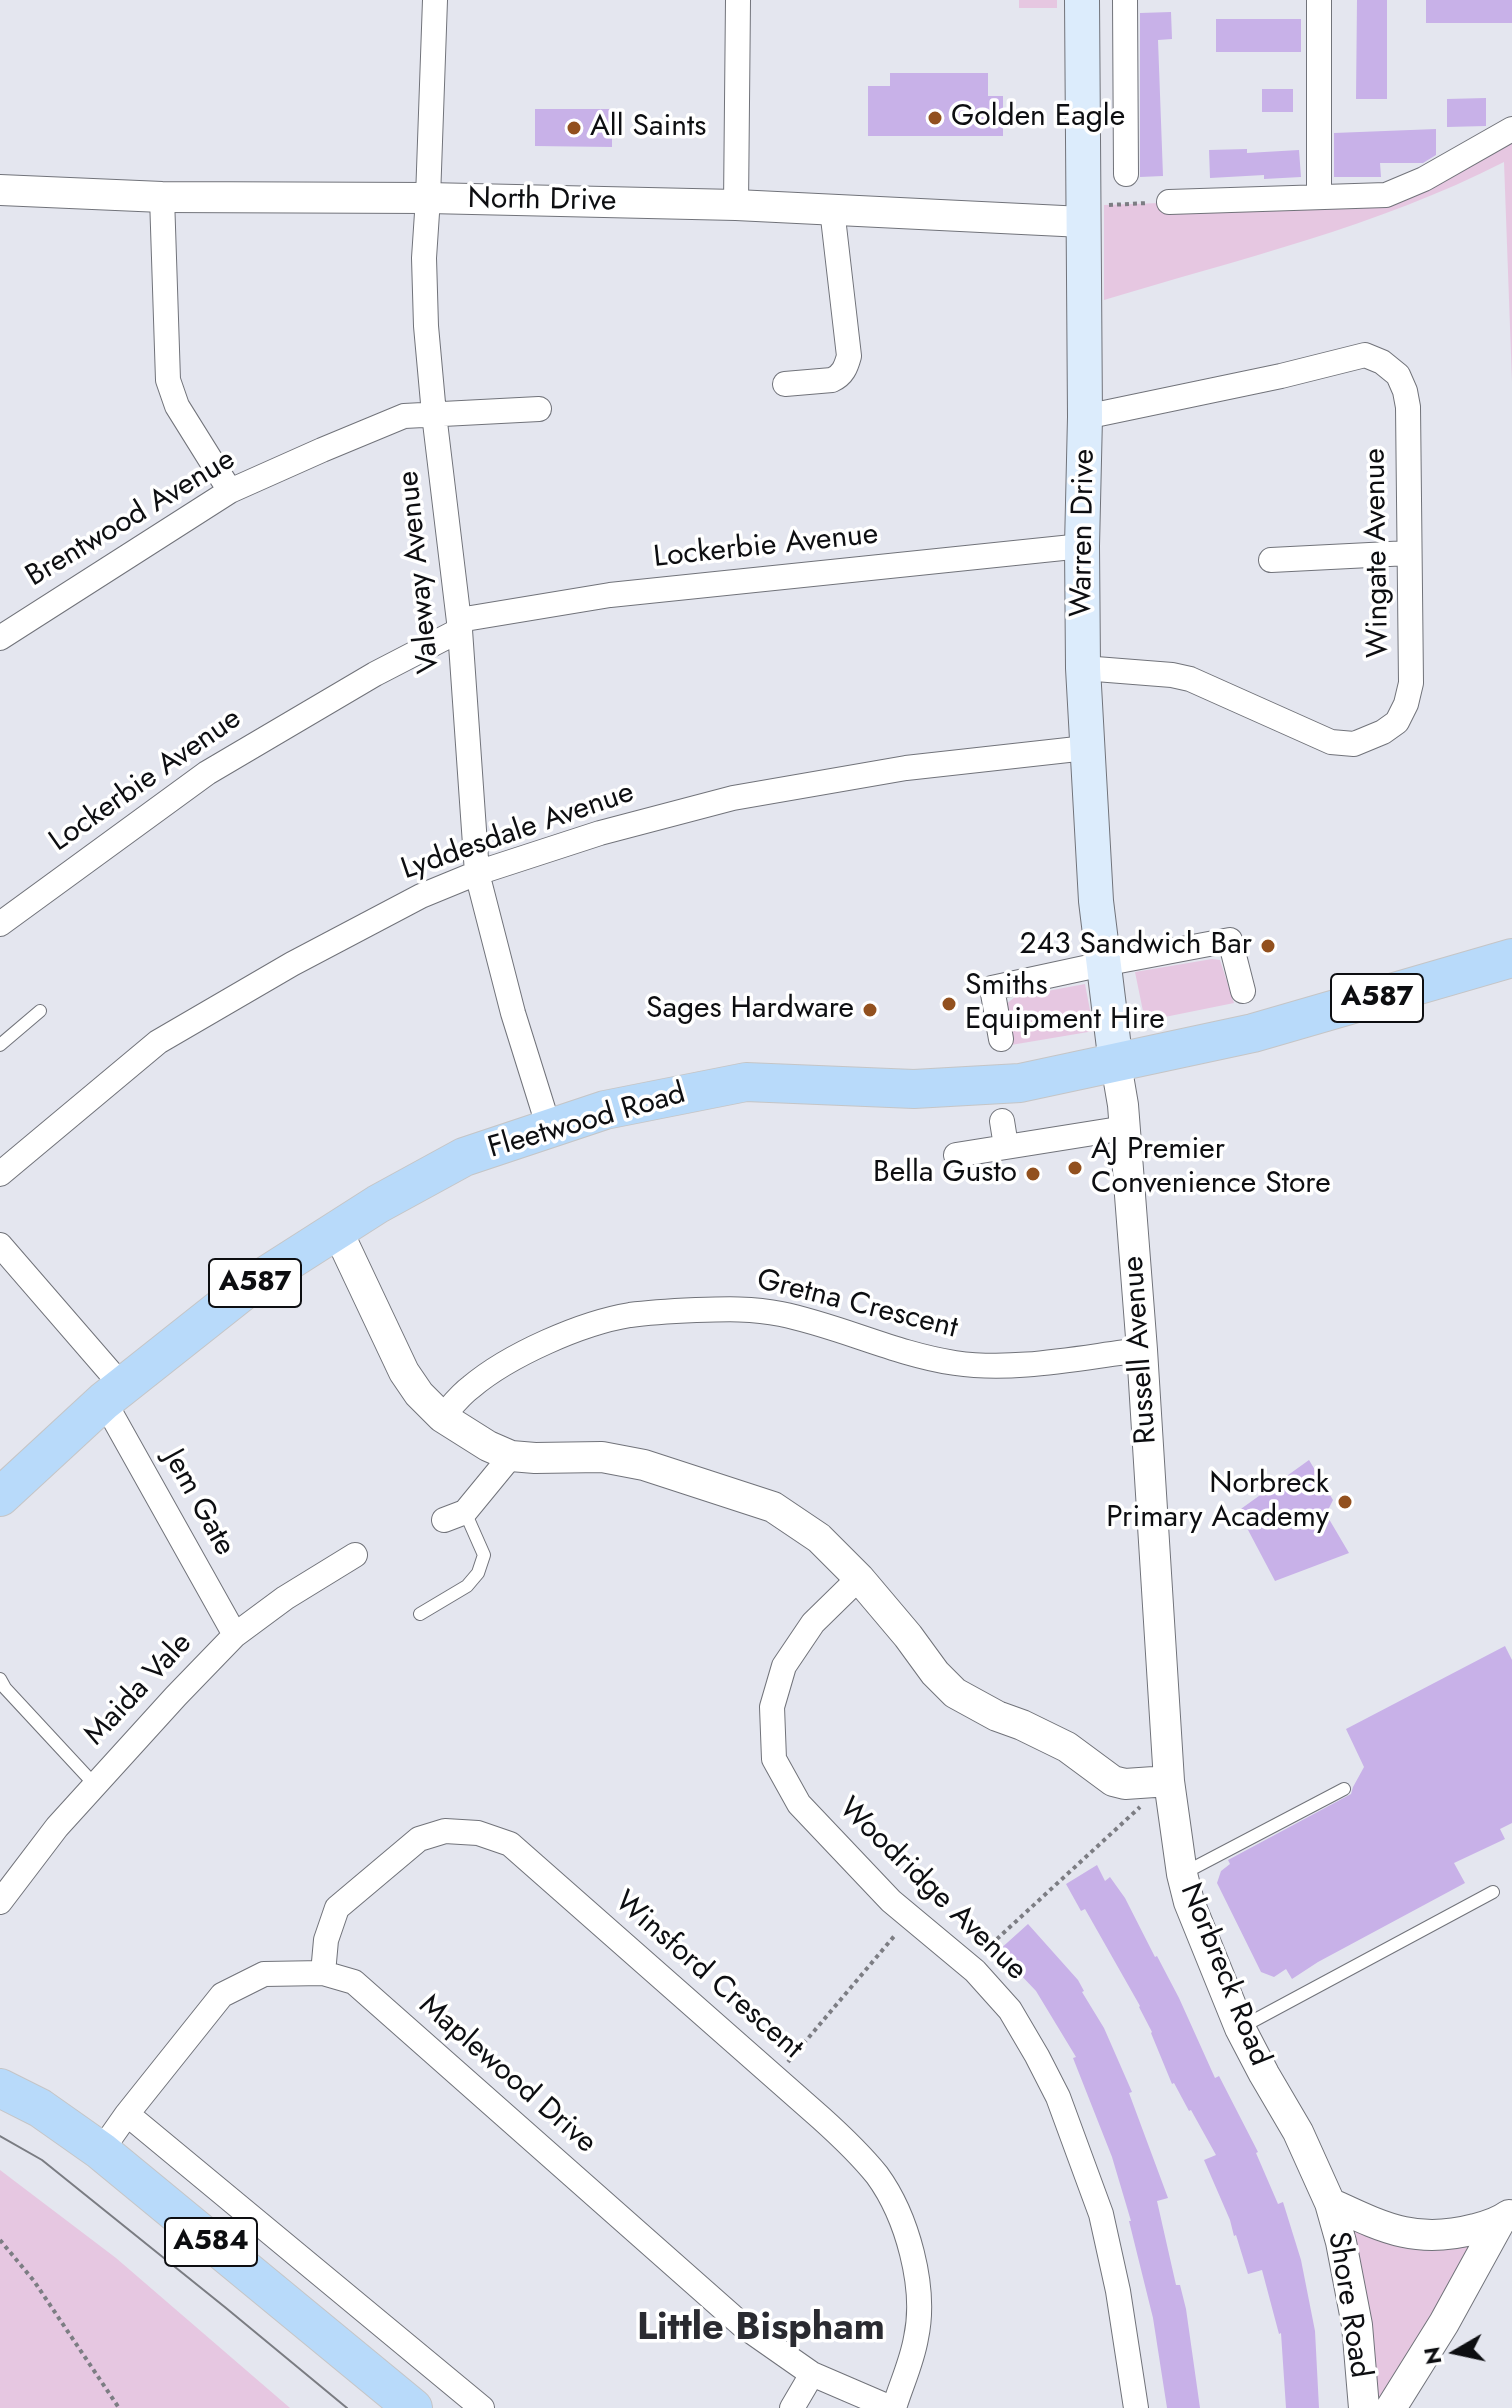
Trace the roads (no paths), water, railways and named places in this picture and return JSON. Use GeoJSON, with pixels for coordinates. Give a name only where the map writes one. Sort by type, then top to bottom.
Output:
{"type":"FeatureCollection","features":[{"type":"Feature","properties":{"kind":"main road","name":"Warren Drive"},"geometry":{"type":"LineString","coordinates":[[1082,0],[1083,668],[1093,872],[1116,1064]]}},
{"type":"Feature","properties":{"kind":"main road","name":"Fleetwood Road"},"geometry":{"type":"LineString","coordinates":[[0,1497],[114,1394],[248,1287],[378,1204],[464,1157],[605,1110],[746,1082],[914,1089],[1020,1083],[1253,1033],[1512,958]]}},
{"type":"Feature","properties":{"kind":"main road","name":"A584"},"geometry":{"type":"LineString","coordinates":[[0,2088],[40,2108],[101,2151],[413,2408]]}},
{"type":"Feature","properties":{"kind":"street","name":"Valeway Avenue"},"geometry":{"type":"LineString","coordinates":[[435,0],[424,258],[426,326],[460,625],[477,873],[516,1026],[549,1128]]}},
{"type":"Feature","properties":{"kind":"street"},"geometry":{"type":"LineString","coordinates":[[736,205],[738,0]]}},
{"type":"Feature","properties":{"kind":"street"},"geometry":{"type":"LineString","coordinates":[[1125,0],[1126,174]]}},
{"type":"Feature","properties":{"kind":"street"},"geometry":{"type":"LineString","coordinates":[[1319,0],[1319,197]]}},
{"type":"Feature","properties":{"kind":"street"},"geometry":{"type":"LineString","coordinates":[[1169,202],[1386,195],[1424,179],[1512,129]]}},
{"type":"Feature","properties":{"kind":"street","name":"North Drive"},"geometry":{"type":"LineString","coordinates":[[0,190],[162,197],[428,198],[1083,214]]}},
{"type":"Feature","properties":{"kind":"street"},"geometry":{"type":"LineString","coordinates":[[162,197],[168,380],[177,406],[230,491]]}},
{"type":"Feature","properties":{"kind":"street"},"geometry":{"type":"LineString","coordinates":[[785,384],[839,377],[849,356],[832,209]]}},
{"type":"Feature","properties":{"kind":"street","name":"Wingate Avenue"},"geometry":{"type":"LineString","coordinates":[[1083,668],[1190,679],[1331,742],[1354,744],[1383,732],[1397,722],[1411,683],[1408,407],[1398,375],[1382,362],[1365,355],[1085,417]]}},
{"type":"Feature","properties":{"kind":"street","name":"Brentwood Avenue"},"geometry":{"type":"LineString","coordinates":[[0,638],[230,491],[404,416],[539,409]]}},
{"type":"Feature","properties":{"kind":"street","name":"Lockerbie Avenue"},"geometry":{"type":"LineString","coordinates":[[0,924],[207,773],[460,625],[610,595],[1082,546]]}},
{"type":"Feature","properties":{"kind":"street"},"geometry":{"type":"LineString","coordinates":[[1271,560],[1409,553]]}},
{"type":"Feature","properties":{"kind":"street","name":"Lyddesdale Avenue"},"geometry":{"type":"LineString","coordinates":[[0,1174],[158,1042],[292,964],[421,896],[477,873],[600,833],[733,798],[892,770],[1086,748]]}},
{"type":"Feature","properties":{"kind":"street"},"geometry":{"type":"LineString","coordinates":[[1001,1039],[992,988],[1103,964],[1230,940],[1243,991]]}},
{"type":"Feature","properties":{"kind":"street","name":"Russell Avenue"},"geometry":{"type":"LineString","coordinates":[[1116,1064],[1125,1128],[1142,1350],[1169,1781]]}},
{"type":"Feature","properties":{"kind":"street"},"geometry":{"type":"LineString","coordinates":[[1002,1121],[1006,1146]]}},
{"type":"Feature","properties":{"kind":"street"},"geometry":{"type":"LineString","coordinates":[[956,1155],[1125,1128]]}},
{"type":"Feature","properties":{"kind":"street"},"geometry":{"type":"LineString","coordinates":[[337,1230],[404,1372],[419,1394],[442,1417],[488,1446],[511,1456],[602,1457],[644,1465],[773,1507],[819,1538],[859,1578],[935,1673],[955,1693],[997,1716],[1067,1747],[1113,1781],[1125,1784],[1169,1781]]}},
{"type":"Feature","properties":{"kind":"street","name":"Jem Gate"},"geometry":{"type":"LineString","coordinates":[[0,1245],[114,1394],[235,1635]]}},
{"type":"Feature","properties":{"kind":"street","name":"Gretna Crescent"},"geometry":{"type":"LineString","coordinates":[[442,1417],[471,1387],[518,1356],[560,1337],[631,1315],[733,1308],[779,1313],[940,1360],[970,1364],[1045,1362],[1142,1350]]}},
{"type":"Feature","properties":{"kind":"street"},"geometry":{"type":"LineString","coordinates":[[454,1516],[511,1456]]}},
{"type":"Feature","properties":{"kind":"street","name":"Maida Vale"},"geometry":{"type":"LineString","coordinates":[[0,1902],[57,1827],[235,1635],[285,1598],[355,1555]]}},
{"type":"Feature","properties":{"kind":"street","name":"Woodridge Avenue"},"geometry":{"type":"LineString","coordinates":[[859,1578],[813,1623],[784,1666],[772,1707],[774,1759],[799,1804],[891,1901],[969,1966],[1010,2010],[1037,2056],[1058,2097],[1101,2214],[1118,2291],[1136,2408]]}},
{"type":"Feature","properties":{"kind":"street","name":"Norbreck Road"},"geometry":{"type":"LineString","coordinates":[[1169,1781],[1189,1902],[1240,2028],[1298,2132],[1330,2203]]}},
{"type":"Feature","properties":{"kind":"street","name":"Winsford Crescent"},"geometry":{"type":"LineString","coordinates":[[323,1973],[326,1940],[337,1908],[419,1839],[445,1831],[478,1833],[510,1844],[850,2144],[878,2177],[898,2212],[913,2256],[919,2299],[917,2337],[892,2408]]}},
{"type":"Feature","properties":{"kind":"street","name":"Maplewood Drive"},"geometry":{"type":"LineString","coordinates":[[101,2151],[222,1995],[264,1974],[323,1973],[354,1982],[742,2325],[812,2374],[892,2408]]}},
{"type":"Feature","properties":{"kind":"street"},"geometry":{"type":"LineString","coordinates":[[127,2114],[482,2408]]}},
{"type":"Feature","properties":{"kind":"street"},"geometry":{"type":"LineString","coordinates":[[1330,2203],[1380,2226],[1410,2235],[1445,2236],[1505,2217]]}},
{"type":"Feature","properties":{"kind":"street","name":"Shore Road"},"geometry":{"type":"LineString","coordinates":[[1330,2203],[1357,2325],[1364,2408]]}},
{"type":"Feature","properties":{"kind":"street","name":"Shore Road"},"geometry":{"type":"LineString","coordinates":[[1391,2408],[1505,2217]]}},
{"type":"Feature","properties":{"kind":"street"},"geometry":{"type":"LineString","coordinates":[[792,2408],[812,2374]]}},
{"type":"Feature","properties":{"kind":"lane"},"geometry":{"type":"LineString","coordinates":[[0,1045],[40,1011]]}},
{"type":"Feature","properties":{"kind":"lane"},"geometry":{"type":"LineString","coordinates":[[420,1614],[467,1586],[478,1573],[484,1555],[454,1516]]}},
{"type":"Feature","properties":{"kind":"lane"},"geometry":{"type":"LineString","coordinates":[[0,1679],[95,1785]]}},
{"type":"Feature","properties":{"kind":"lane"},"geometry":{"type":"LineString","coordinates":[[1182,1874],[1344,1789]]}},
{"type":"Feature","properties":{"kind":"lane"},"geometry":{"type":"LineString","coordinates":[[1240,2028],[1493,1892]]}},
{"type":"Feature","properties":{"kind":"tram line"},"geometry":{"type":"LineString","coordinates":[[0,2136],[42,2160],[347,2408]]}},
{"type":"Feature","properties":{"kind":"place","name":"Golden Eagle"},"geometry":{"type":"Point","coordinates":[935,118]}},
{"type":"Feature","properties":{"kind":"place","name":"All Saints"},"geometry":{"type":"Point","coordinates":[574,128]}},
{"type":"Feature","properties":{"kind":"place","name":"243 Sandwich Bar"},"geometry":{"type":"Point","coordinates":[1268,946]}},
{"type":"Feature","properties":{"kind":"place","name":"Smiths Equipment Hire"},"geometry":{"type":"Point","coordinates":[949,1004]}},
{"type":"Feature","properties":{"kind":"place","name":"Sages Hardware"},"geometry":{"type":"Point","coordinates":[870,1010]}},
{"type":"Feature","properties":{"kind":"place","name":"AJ Premier Convenience Store"},"geometry":{"type":"Point","coordinates":[1075,1168]}},
{"type":"Feature","properties":{"kind":"place","name":"Bella Gusto"},"geometry":{"type":"Point","coordinates":[1033,1174]}},
{"type":"Feature","properties":{"kind":"place","name":"Norbreck Primary Academy"},"geometry":{"type":"Point","coordinates":[1345,1502]}},
{"type":"Feature","properties":{"kind":"district","name":"Little Bispham"},"geometry":{"type":"Point","coordinates":[761,2330]}}]}
